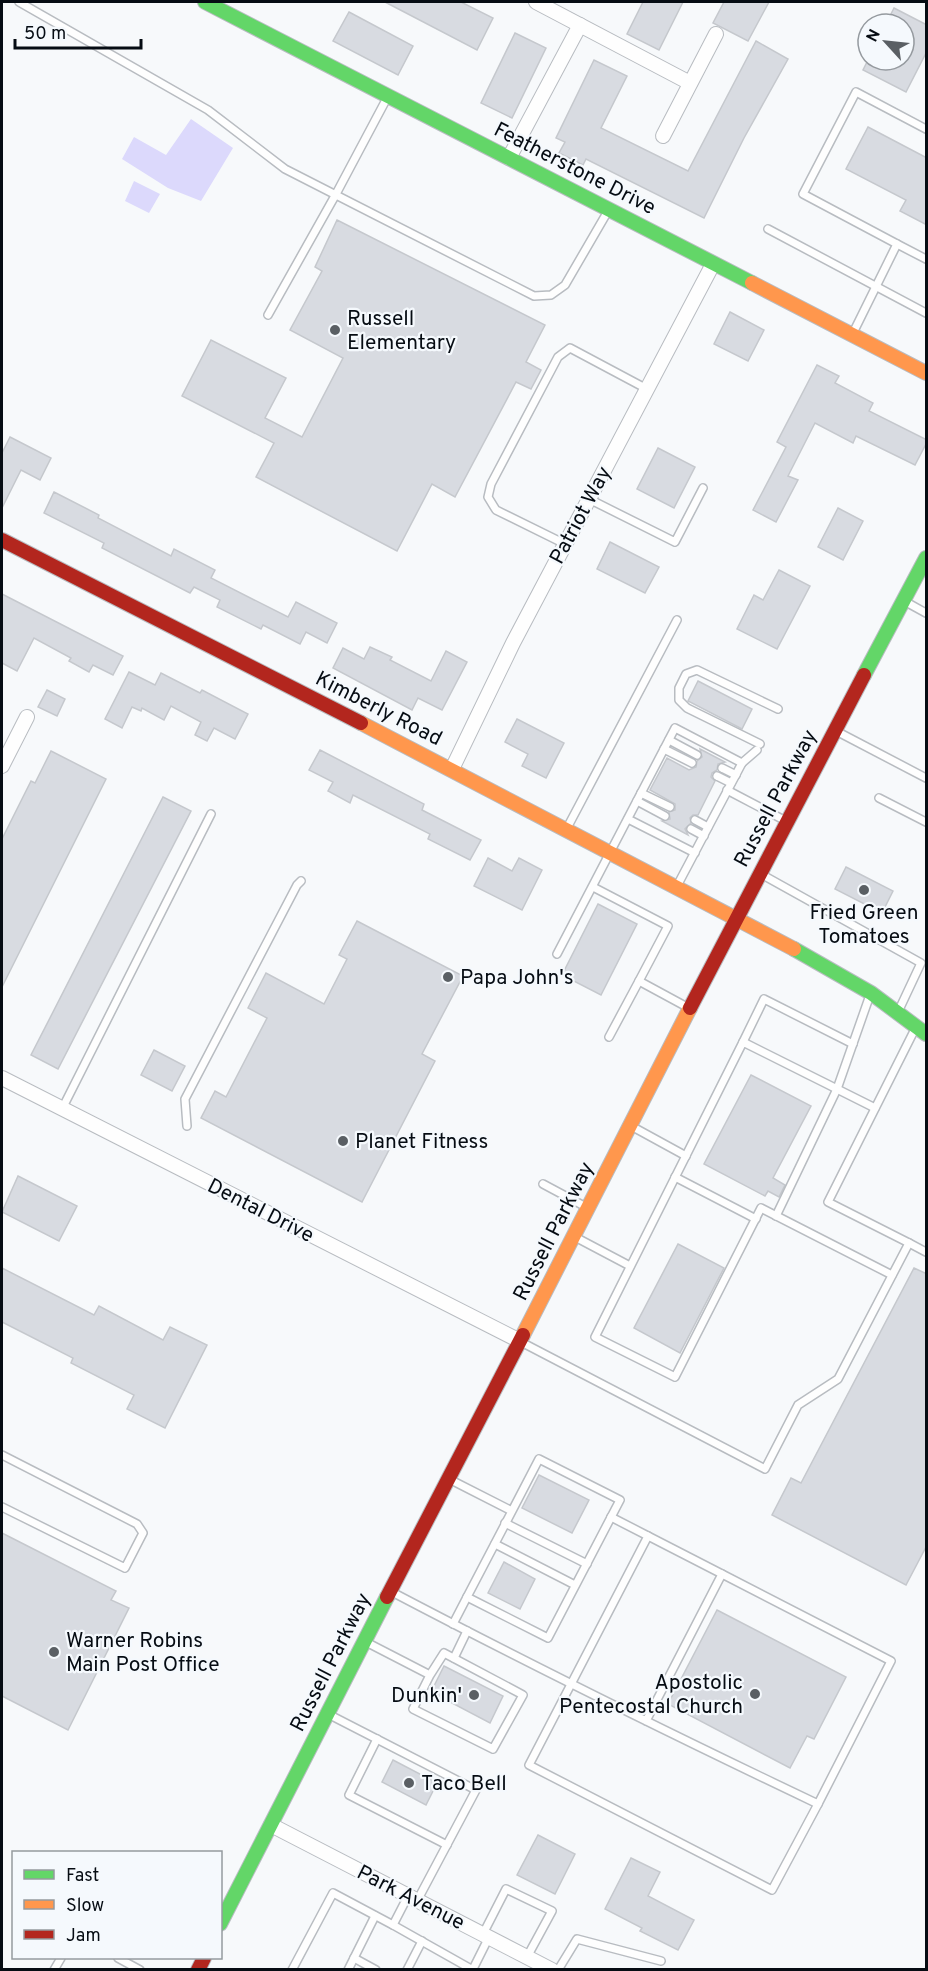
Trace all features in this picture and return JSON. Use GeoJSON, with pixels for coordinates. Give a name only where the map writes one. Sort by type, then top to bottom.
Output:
{"type":"FeatureCollection","features":[{"type":"Feature","properties":{"kind":"street","name":"Featherstone Drive"},"geometry":{"type":"LineString","coordinates":[[205,2],[927,373]]}},
{"type":"Feature","properties":{"kind":"street"},"geometry":{"type":"LineString","coordinates":[[536,2],[690,83]]}},
{"type":"Feature","properties":{"kind":"street"},"geometry":{"type":"LineString","coordinates":[[509,158],[580,25]]}},
{"type":"Feature","properties":{"kind":"street"},"geometry":{"type":"LineString","coordinates":[[663,136],[716,34]]}},
{"type":"Feature","properties":{"kind":"street","name":"Patriot Way"},"geometry":{"type":"LineString","coordinates":[[452,769],[513,643],[713,264]]}},
{"type":"Feature","properties":{"kind":"street","name":"Kimberly Road"},"geometry":{"type":"LineString","coordinates":[[2,540],[452,769],[676,889],[819,962],[871,993],[922,1030]]}},
{"type":"Feature","properties":{"kind":"street","name":"Russell Parkway"},"geometry":{"type":"LineString","coordinates":[[222,1920],[735,919],[927,558]]}},
{"type":"Feature","properties":{"kind":"street"},"geometry":{"type":"LineString","coordinates":[[2,766],[27,717]]}},
{"type":"Feature","properties":{"kind":"street","name":"Dental Drive"},"geometry":{"type":"LineString","coordinates":[[2,1078],[520,1341]]}},
{"type":"Feature","properties":{"kind":"street","name":"Park Avenue"},"geometry":{"type":"LineString","coordinates":[[271,1825],[552,1970]]}},
{"type":"Feature","properties":{"kind":"lane"},"geometry":{"type":"LineString","coordinates":[[19,2],[208,110],[285,169],[534,296],[551,296],[565,285],[609,209]]}},
{"type":"Feature","properties":{"kind":"lane"},"geometry":{"type":"LineString","coordinates":[[927,129],[856,92],[803,194],[927,259]]}},
{"type":"Feature","properties":{"kind":"lane"},"geometry":{"type":"LineString","coordinates":[[268,315],[388,96]]}},
{"type":"Feature","properties":{"kind":"lane"},"geometry":{"type":"LineString","coordinates":[[768,229],[927,313]]}},
{"type":"Feature","properties":{"kind":"lane"},"geometry":{"type":"LineString","coordinates":[[852,336],[897,244]]}},
{"type":"Feature","properties":{"kind":"lane"},"geometry":{"type":"LineString","coordinates":[[565,544],[496,510],[488,497],[491,484],[558,357],[570,348],[647,389]]}},
{"type":"Feature","properties":{"kind":"lane"},"geometry":{"type":"LineString","coordinates":[[589,499],[675,542],[703,488]]}},
{"type":"Feature","properties":{"kind":"lane"},"geometry":{"type":"LineString","coordinates":[[904,601],[927,613]]}},
{"type":"Feature","properties":{"kind":"lane"},"geometry":{"type":"LineString","coordinates":[[566,830],[677,620]]}},
{"type":"Feature","properties":{"kind":"lane"},"geometry":{"type":"LineString","coordinates":[[676,889],[742,763],[758,747],[687,708],[679,700],[679,688],[686,674],[697,670],[778,709]]}},
{"type":"Feature","properties":{"kind":"lane"},"geometry":{"type":"LineString","coordinates":[[557,954],[675,728],[742,763]]}},
{"type":"Feature","properties":{"kind":"lane"},"geometry":{"type":"LineString","coordinates":[[835,731],[927,778]]}},
{"type":"Feature","properties":{"kind":"lane"},"geometry":{"type":"LineString","coordinates":[[669,740],[697,754]]}},
{"type":"Feature","properties":{"kind":"lane"},"geometry":{"type":"LineString","coordinates":[[664,749],[693,763]]}},
{"type":"Feature","properties":{"kind":"lane"},"geometry":{"type":"LineString","coordinates":[[722,768],[736,774]]}},
{"type":"Feature","properties":{"kind":"lane"},"geometry":{"type":"LineString","coordinates":[[717,776],[729,787],[786,821]]}},
{"type":"Feature","properties":{"kind":"lane"},"geometry":{"type":"LineString","coordinates":[[641,793],[670,807]]}},
{"type":"Feature","properties":{"kind":"lane"},"geometry":{"type":"LineString","coordinates":[[879,798],[927,822]]}},
{"type":"Feature","properties":{"kind":"lane"},"geometry":{"type":"LineString","coordinates":[[637,801],[665,816]]}},
{"type":"Feature","properties":{"kind":"lane"},"geometry":{"type":"LineString","coordinates":[[62,1109],[212,814]]}},
{"type":"Feature","properties":{"kind":"lane"},"geometry":{"type":"LineString","coordinates":[[628,819],[695,853]]}},
{"type":"Feature","properties":{"kind":"lane"},"geometry":{"type":"LineString","coordinates":[[695,820],[708,827]]}},
{"type":"Feature","properties":{"kind":"lane"},"geometry":{"type":"LineString","coordinates":[[691,829],[704,836]]}},
{"type":"Feature","properties":{"kind":"lane"},"geometry":{"type":"LineString","coordinates":[[759,873],[921,963],[897,1013]]}},
{"type":"Feature","properties":{"kind":"lane"},"geometry":{"type":"LineString","coordinates":[[187,1126],[185,1099],[301,881]]}},
{"type":"Feature","properties":{"kind":"lane"},"geometry":{"type":"LineString","coordinates":[[592,887],[668,926],[609,1037]]}},
{"type":"Feature","properties":{"kind":"lane"},"geometry":{"type":"LineString","coordinates":[[639,981],[689,1008]]}},
{"type":"Feature","properties":{"kind":"lane"},"geometry":{"type":"LineString","coordinates":[[776,1216],[837,1089],[871,993]]}},
{"type":"Feature","properties":{"kind":"lane"},"geometry":{"type":"LineString","coordinates":[[853,1044],[764,999],[595,1337],[675,1377],[761,1208],[892,1275]]}},
{"type":"Feature","properties":{"kind":"lane"},"geometry":{"type":"LineString","coordinates":[[922,1030],[875,1108],[828,1202],[927,1252]]}},
{"type":"Feature","properties":{"kind":"lane"},"geometry":{"type":"LineString","coordinates":[[743,1042],[875,1108]]}},
{"type":"Feature","properties":{"kind":"lane"},"geometry":{"type":"LineString","coordinates":[[630,1125],[686,1156]]}},
{"type":"Feature","properties":{"kind":"lane"},"geometry":{"type":"LineString","coordinates":[[675,1177],[756,1219]]}},
{"type":"Feature","properties":{"kind":"lane"},"geometry":{"type":"LineString","coordinates":[[543,1184],[588,1208]]}},
{"type":"Feature","properties":{"kind":"lane"},"geometry":{"type":"LineString","coordinates":[[574,1236],[630,1266]]}},
{"type":"Feature","properties":{"kind":"lane"},"geometry":{"type":"LineString","coordinates":[[520,1341],[765,1469],[798,1405],[838,1379],[909,1243]]}},
{"type":"Feature","properties":{"kind":"lane"},"geometry":{"type":"LineString","coordinates":[[2,1455],[137,1524],[143,1533],[125,1568],[2,1507]]}},
{"type":"Feature","properties":{"kind":"lane"},"geometry":{"type":"LineString","coordinates":[[453,1624],[505,1523],[539,1459],[620,1500],[548,1638],[467,1597]]}},
{"type":"Feature","properties":{"kind":"lane"},"geometry":{"type":"LineString","coordinates":[[449,1479],[512,1511]]}},
{"type":"Feature","properties":{"kind":"lane"},"geometry":{"type":"LineString","coordinates":[[611,1517],[648,1536],[722,1574],[891,1661],[772,1890],[529,1765],[648,1536]]}},
{"type":"Feature","properties":{"kind":"lane"},"geometry":{"type":"LineString","coordinates":[[505,1523],[587,1564]]}},
{"type":"Feature","properties":{"kind":"lane"},"geometry":{"type":"LineString","coordinates":[[495,1544],[575,1585]]}},
{"type":"Feature","properties":{"kind":"lane"},"geometry":{"type":"LineString","coordinates":[[646,1721],[722,1574]]}},
{"type":"Feature","properties":{"kind":"lane"},"geometry":{"type":"LineString","coordinates":[[390,1591],[646,1721],[818,1804]]}},
{"type":"Feature","properties":{"kind":"lane"},"geometry":{"type":"LineString","coordinates":[[454,1658],[467,1631]]}},
{"type":"Feature","properties":{"kind":"lane"},"geometry":{"type":"LineString","coordinates":[[364,1641],[430,1675]]}},
{"type":"Feature","properties":{"kind":"lane"},"geometry":{"type":"LineString","coordinates":[[444,1653],[523,1695],[493,1749],[413,1709],[430,1675],[444,1653]]}},
{"type":"Feature","properties":{"kind":"lane"},"geometry":{"type":"LineString","coordinates":[[327,1714],[476,1790],[447,1845],[393,1925]]}},
{"type":"Feature","properties":{"kind":"lane"},"geometry":{"type":"LineString","coordinates":[[377,1739],[349,1795],[447,1845]]}},
{"type":"Feature","properties":{"kind":"lane"},"geometry":{"type":"LineString","coordinates":[[292,1970],[333,1893],[422,1941],[459,1966],[473,1969],[506,1889],[552,1911],[527,1957]]}},
{"type":"Feature","properties":{"kind":"lane"},"geometry":{"type":"LineString","coordinates":[[348,1970],[375,1916]]}},
{"type":"Feature","properties":{"kind":"lane"},"geometry":{"type":"LineString","coordinates":[[558,1970],[577,1939],[661,1961]]}},
{"type":"Feature","properties":{"kind":"lane"},"geometry":{"type":"LineString","coordinates":[[407,1970],[422,1941]]}},
{"type":"Feature","properties":{"kind":"lane"},"geometry":{"type":"LineString","coordinates":[[354,1958],[376,1970]]}},
{"type":"Feature","properties":{"kind":"lane"},"geometry":{"type":"LineString","coordinates":[[120,1959],[140,1970]]}},
{"type":"Feature","properties":{"kind":"shaded area"},"geometry":{"type":"Polygon","coordinates":[[[191,119],[233,148],[201,201],[168,188],[122,159],[134,137],[166,155],[191,119]]]}},
{"type":"Feature","properties":{"kind":"shaded area"},"geometry":{"type":"Polygon","coordinates":[[[134,181],[160,194],[149,213],[125,201],[134,181]]]}},
{"type":"Feature","properties":{"kind":"building"},"geometry":{"type":"Polygon","coordinates":[[[385,2],[461,2],[493,18],[477,50],[385,2]]]}},
{"type":"Feature","properties":{"kind":"building"},"geometry":{"type":"Polygon","coordinates":[[[643,2],[683,2],[659,50],[627,34],[643,2]]]}},
{"type":"Feature","properties":{"kind":"building"},"geometry":{"type":"Polygon","coordinates":[[[724,2],[769,2],[748,41],[713,23],[724,2]]]}},
{"type":"Feature","properties":{"kind":"building"},"geometry":{"type":"Polygon","coordinates":[[[349,12],[413,46],[398,75],[333,41],[349,12]]]}},
{"type":"Feature","properties":{"kind":"building"},"geometry":{"type":"Polygon","coordinates":[[[916,19],[927,25],[927,51],[906,92],[867,72],[916,72],[916,19]]]}},
{"type":"Feature","properties":{"kind":"building"},"geometry":{"type":"Polygon","coordinates":[[[515,33],[546,48],[512,118],[481,103],[515,33]]]}},
{"type":"Feature","properties":{"kind":"building"},"geometry":{"type":"Polygon","coordinates":[[[756,41],[788,59],[744,138],[704,218],[586,159],[583,165],[559,153],[565,142],[556,138],[594,60],[627,76],[601,128],[688,171],[756,41]]]}},
{"type":"Feature","properties":{"kind":"building"},"geometry":{"type":"Polygon","coordinates":[[[868,127],[927,158],[927,225],[900,211],[906,200],[846,169],[868,127]]]}},
{"type":"Feature","properties":{"kind":"building"},"geometry":{"type":"Polygon","coordinates":[[[337,220],[545,325],[526,362],[541,370],[531,389],[516,382],[455,497],[432,484],[397,551],[256,477],[274,443],[182,396],[211,340],[286,378],[265,418],[302,437],[343,358],[290,330],[322,271],[315,267],[337,220]]]}},
{"type":"Feature","properties":{"kind":"building"},"geometry":{"type":"Polygon","coordinates":[[[730,312],[764,330],[748,361],[714,344],[730,312]]]}},
{"type":"Feature","properties":{"kind":"building"},"geometry":{"type":"Polygon","coordinates":[[[817,365],[839,376],[835,383],[873,403],[869,411],[927,442],[915,465],[856,436],[853,443],[815,423],[788,476],[798,480],[776,522],[753,510],[786,447],[777,442],[817,365]]]}},
{"type":"Feature","properties":{"kind":"building"},"geometry":{"type":"Polygon","coordinates":[[[10,437],[51,458],[40,480],[21,470],[2,508],[2,453],[10,437]]]}},
{"type":"Feature","properties":{"kind":"building"},"geometry":{"type":"Polygon","coordinates":[[[658,448],[695,467],[674,508],[637,489],[658,448]]]}},
{"type":"Feature","properties":{"kind":"building"},"geometry":{"type":"Polygon","coordinates":[[[54,492],[171,556],[174,549],[215,570],[211,578],[288,617],[296,602],[337,623],[327,643],[306,632],[300,644],[263,625],[261,629],[217,607],[220,600],[194,587],[190,593],[102,548],[104,543],[44,513],[54,492]]]}},
{"type":"Feature","properties":{"kind":"building"},"geometry":{"type":"Polygon","coordinates":[[[838,508],[863,521],[843,560],[818,547],[838,508]]]}},
{"type":"Feature","properties":{"kind":"building"},"geometry":{"type":"Polygon","coordinates":[[[610,542],[659,567],[645,593],[597,569],[610,542]]]}},
{"type":"Feature","properties":{"kind":"building"},"geometry":{"type":"Polygon","coordinates":[[[779,570],[810,586],[777,649],[737,629],[754,595],[763,600],[779,570]]]}},
{"type":"Feature","properties":{"kind":"building"},"geometry":{"type":"Polygon","coordinates":[[[2,594],[123,656],[113,675],[93,665],[89,672],[69,661],[71,658],[34,638],[17,671],[2,663],[2,594]]]}},
{"type":"Feature","properties":{"kind":"building"},"geometry":{"type":"Polygon","coordinates":[[[370,647],[392,657],[390,660],[431,681],[446,651],[467,662],[442,710],[418,698],[412,710],[333,668],[343,648],[364,659],[370,647]]]}},
{"type":"Feature","properties":{"kind":"building"},"geometry":{"type":"Polygon","coordinates":[[[129,672],[155,685],[161,673],[200,693],[202,690],[248,714],[235,739],[214,728],[207,741],[195,735],[201,722],[171,706],[164,720],[142,708],[141,711],[132,707],[122,728],[105,719],[129,672]]]}},
{"type":"Feature","properties":{"kind":"building"},"geometry":{"type":"Polygon","coordinates":[[[698,681],[752,709],[742,729],[688,701],[698,681]]]}},
{"type":"Feature","properties":{"kind":"building"},"geometry":{"type":"Polygon","coordinates":[[[47,690],[65,699],[57,716],[38,707],[47,690]]]}},
{"type":"Feature","properties":{"kind":"building"},"geometry":{"type":"Polygon","coordinates":[[[517,719],[564,743],[546,778],[522,766],[528,754],[505,742],[517,719]]]}},
{"type":"Feature","properties":{"kind":"building"},"geometry":{"type":"Polygon","coordinates":[[[700,749],[725,762],[718,764],[717,770],[712,773],[711,777],[715,781],[698,815],[690,818],[691,823],[685,829],[688,835],[662,821],[670,819],[669,812],[675,810],[675,804],[650,790],[667,758],[689,770],[696,767],[697,761],[702,757],[700,749]]]}},
{"type":"Feature","properties":{"kind":"building"},"geometry":{"type":"Polygon","coordinates":[[[320,750],[424,804],[422,810],[481,840],[470,860],[428,839],[430,834],[353,795],[350,803],[328,791],[333,782],[309,770],[320,750]]]}},
{"type":"Feature","properties":{"kind":"building"},"geometry":{"type":"Polygon","coordinates":[[[51,751],[106,779],[2,987],[2,839],[31,781],[35,783],[51,751]]]}},
{"type":"Feature","properties":{"kind":"building"},"geometry":{"type":"Polygon","coordinates":[[[163,797],[191,811],[58,1069],[31,1055],[163,797]]]}},
{"type":"Feature","properties":{"kind":"building"},"geometry":{"type":"Polygon","coordinates":[[[488,858],[512,871],[519,858],[542,870],[522,910],[474,886],[488,858]]]}},
{"type":"Feature","properties":{"kind":"building","name":"Fried Green Tomatoes"},"geometry":{"type":"Polygon","coordinates":[[[846,867],[893,891],[882,913],[835,889],[846,867]]]}},
{"type":"Feature","properties":{"kind":"building"},"geometry":{"type":"Polygon","coordinates":[[[598,904],[637,924],[601,995],[562,975],[598,904]]]}},
{"type":"Feature","properties":{"kind":"building"},"geometry":{"type":"Polygon","coordinates":[[[357,921],[463,976],[422,1054],[435,1061],[362,1202],[201,1118],[215,1091],[226,1097],[267,1018],[248,1008],[266,973],[324,1004],[347,959],[339,955],[357,921]]]}},
{"type":"Feature","properties":{"kind":"building"},"geometry":{"type":"Polygon","coordinates":[[[154,1050],[185,1066],[172,1091],[141,1075],[154,1050]]]}},
{"type":"Feature","properties":{"kind":"building"},"geometry":{"type":"Polygon","coordinates":[[[751,1075],[811,1106],[773,1178],[785,1185],[779,1197],[768,1191],[765,1196],[704,1164],[751,1075]]]}},
{"type":"Feature","properties":{"kind":"building"},"geometry":{"type":"Polygon","coordinates":[[[18,1176],[77,1206],[59,1241],[2,1212],[18,1176]]]}},
{"type":"Feature","properties":{"kind":"building"},"geometry":{"type":"Polygon","coordinates":[[[678,1244],[724,1268],[680,1353],[634,1328],[678,1244]]]}},
{"type":"Feature","properties":{"kind":"building"},"geometry":{"type":"Polygon","coordinates":[[[2,1268],[94,1315],[99,1306],[163,1340],[170,1327],[207,1345],[165,1428],[127,1409],[134,1395],[71,1363],[73,1358],[2,1322],[2,1268]]]}},
{"type":"Feature","properties":{"kind":"building"},"geometry":{"type":"Polygon","coordinates":[[[914,1268],[927,1274],[927,1545],[906,1585],[772,1515],[791,1478],[801,1483],[914,1268]]]}},
{"type":"Feature","properties":{"kind":"building"},"geometry":{"type":"Polygon","coordinates":[[[539,1475],[589,1500],[572,1533],[522,1508],[539,1475]]]}},
{"type":"Feature","properties":{"kind":"building","name":"Warner Robins Main Post Office"},"geometry":{"type":"Polygon","coordinates":[[[2,1533],[116,1591],[111,1600],[129,1608],[68,1730],[2,1696],[2,1533]]]}},
{"type":"Feature","properties":{"kind":"building"},"geometry":{"type":"Polygon","coordinates":[[[504,1562],[535,1579],[520,1609],[488,1593],[504,1562]]]}},
{"type":"Feature","properties":{"kind":"building"},"geometry":{"type":"Polygon","coordinates":[[[717,1610],[846,1677],[814,1739],[807,1736],[790,1768],[668,1704],[717,1610]]]}},
{"type":"Feature","properties":{"kind":"building"},"geometry":{"type":"Polygon","coordinates":[[[444,1666],[503,1696],[490,1723],[431,1692],[444,1666]]]}},
{"type":"Feature","properties":{"kind":"building"},"geometry":{"type":"Polygon","coordinates":[[[393,1760],[437,1783],[426,1805],[382,1782],[393,1760]]]}},
{"type":"Feature","properties":{"kind":"building"},"geometry":{"type":"Polygon","coordinates":[[[538,1835],[575,1854],[555,1894],[517,1875],[538,1835]]]}},
{"type":"Feature","properties":{"kind":"building"},"geometry":{"type":"Polygon","coordinates":[[[631,1858],[660,1872],[648,1896],[694,1920],[678,1950],[640,1931],[642,1928],[605,1909],[631,1858]]]}},
{"type":"Feature","properties":{"kind":"traffic: fast"},"geometry":{"type":"LineString","coordinates":[[205,2],[752,283]]}},
{"type":"Feature","properties":{"kind":"traffic: fast"},"geometry":{"type":"LineString","coordinates":[[864,675],[926,558]]}},
{"type":"Feature","properties":{"kind":"traffic: fast"},"geometry":{"type":"LineString","coordinates":[[794,949],[871,993],[926,1034]]}},
{"type":"Feature","properties":{"kind":"traffic: fast"},"geometry":{"type":"LineString","coordinates":[[222,1920],[387,1597]]}},
{"type":"Feature","properties":{"kind":"traffic: slow"},"geometry":{"type":"LineString","coordinates":[[752,283],[926,373]]}},
{"type":"Feature","properties":{"kind":"traffic: slow"},"geometry":{"type":"LineString","coordinates":[[361,723],[794,949]]}},
{"type":"Feature","properties":{"kind":"traffic: slow"},"geometry":{"type":"LineString","coordinates":[[523,1335],[690,1008]]}},
{"type":"Feature","properties":{"kind":"traffic: jam"},"geometry":{"type":"LineString","coordinates":[[2,540],[361,723]]}},
{"type":"Feature","properties":{"kind":"traffic: jam"},"geometry":{"type":"LineString","coordinates":[[690,1008],[864,675]]}},
{"type":"Feature","properties":{"kind":"traffic: jam"},"geometry":{"type":"LineString","coordinates":[[387,1597],[523,1335]]}},
{"type":"Feature","properties":{"kind":"traffic: jam"},"geometry":{"type":"LineString","coordinates":[[198,1970],[204,1959]]}},
{"type":"Feature","properties":{"kind":"place","name":"Russell Elementary"},"geometry":{"type":"Point","coordinates":[335,330]}},
{"type":"Feature","properties":{"kind":"place","name":"Fried Green Tomatoes"},"geometry":{"type":"Point","coordinates":[864,890]}},
{"type":"Feature","properties":{"kind":"place","name":"Papa John's"},"geometry":{"type":"Point","coordinates":[448,977]}},
{"type":"Feature","properties":{"kind":"place","name":"Planet Fitness"},"geometry":{"type":"Point","coordinates":[343,1141]}},
{"type":"Feature","properties":{"kind":"place","name":"Warner Robins Main Post Office"},"geometry":{"type":"Point","coordinates":[54,1652]}},
{"type":"Feature","properties":{"kind":"place","name":"Apostolic Pentecostal Church"},"geometry":{"type":"Point","coordinates":[755,1694]}},
{"type":"Feature","properties":{"kind":"place","name":"Dunkin'"},"geometry":{"type":"Point","coordinates":[474,1695]}},
{"type":"Feature","properties":{"kind":"place","name":"Taco Bell"},"geometry":{"type":"Point","coordinates":[409,1783]}}]}
